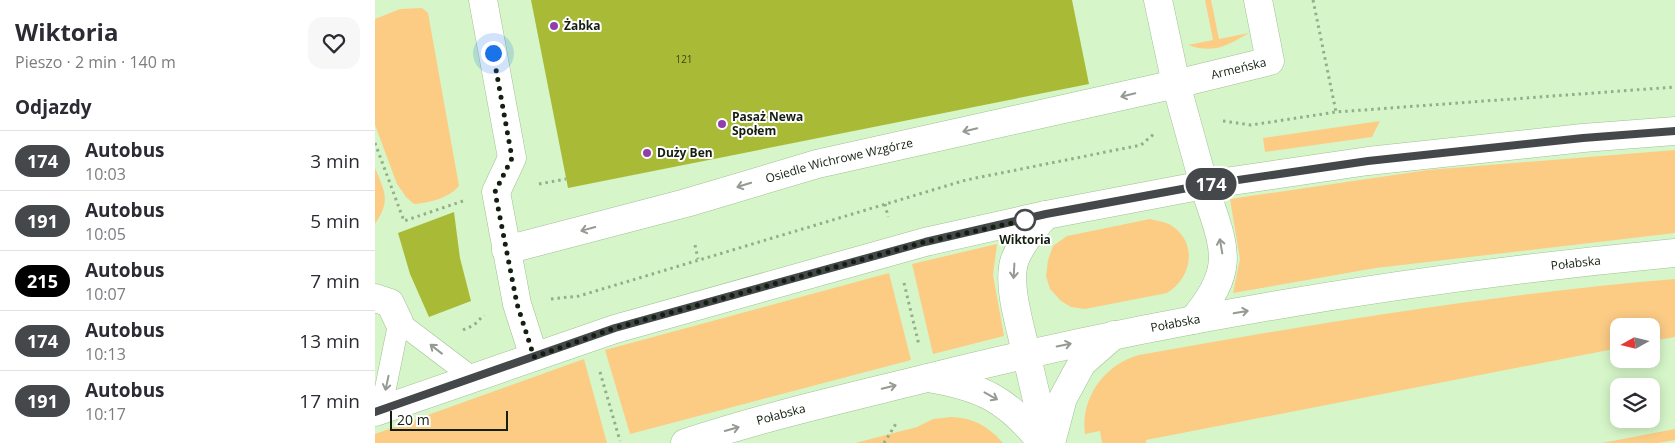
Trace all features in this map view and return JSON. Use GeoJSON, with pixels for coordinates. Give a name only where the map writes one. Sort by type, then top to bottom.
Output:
{"type":"FeatureCollection","features":[{"type":"Feature","properties":{"kind":"street"},"geometry":{"type":"LineString","coordinates":[[483,0],[512,158],[495,192],[517,304],[534,357]]}},
{"type":"Feature","properties":{"kind":"street"},"geometry":{"type":"LineString","coordinates":[[1158,0],[1176,84],[1223,247],[1222,274],[1211,299],[1193,320]]}},
{"type":"Feature","properties":{"kind":"street","name":"Armeńska"},"geometry":{"type":"LineString","coordinates":[[1176,84],[1270,61],[1258,0]]}},
{"type":"Feature","properties":{"kind":"street","name":"Osiedle Wichrowe Wzgórze"},"geometry":{"type":"LineString","coordinates":[[506,250],[686,203],[817,164],[1176,84]]}},
{"type":"Feature","properties":{"kind":"street"},"geometry":{"type":"LineString","coordinates":[[378,411],[615,328],[925,242],[1046,214],[1204,185],[1378,160],[1583,138],[1675,131]]}},
{"type":"Feature","properties":{"kind":"street"},"geometry":{"type":"LineString","coordinates":[[1046,214],[1027,236],[1015,260],[1013,290],[1047,443]]}},
{"type":"Feature","properties":{"kind":"street","name":"Połabska"},"geometry":{"type":"LineString","coordinates":[[685,443],[796,411],[1026,353],[1114,335],[1382,288],[1513,269],[1675,253]]}},
{"type":"Feature","properties":{"kind":"street"},"geometry":{"type":"LineString","coordinates":[[375,298],[390,304],[399,322]]}},
{"type":"Feature","properties":{"kind":"street"},"geometry":{"type":"LineString","coordinates":[[1051,443],[1063,398],[1082,363],[1114,335]]}},
{"type":"Feature","properties":{"kind":"street"},"geometry":{"type":"LineString","coordinates":[[927,378],[963,384],[991,395],[1023,419],[1042,443]]}},
{"type":"Feature","properties":{"kind":"lane"},"geometry":{"type":"LineString","coordinates":[[378,411],[399,322],[473,378]]}},
{"type":"Feature","properties":{"kind":"path"},"geometry":{"type":"LineString","coordinates":[[1313,0],[1336,112]]}},
{"type":"Feature","properties":{"kind":"path"},"geometry":{"type":"LineString","coordinates":[[1223,121],[1251,126],[1336,112],[1675,87]]}},
{"type":"Feature","properties":{"kind":"path"},"geometry":{"type":"LineString","coordinates":[[547,299],[579,296],[966,180],[1141,145],[1157,131]]}},
{"type":"Feature","properties":{"kind":"path"},"geometry":{"type":"LineString","coordinates":[[375,143],[404,221],[468,199]]}},
{"type":"Feature","properties":{"kind":"path"},"geometry":{"type":"LineString","coordinates":[[532,185],[566,179]]}},
{"type":"Feature","properties":{"kind":"path"},"geometry":{"type":"LineString","coordinates":[[695,245],[698,259]]}},
{"type":"Feature","properties":{"kind":"path"},"geometry":{"type":"LineString","coordinates":[[903,280],[921,351]]}},
{"type":"Feature","properties":{"kind":"path"},"geometry":{"type":"LineString","coordinates":[[458,332],[474,325],[489,309]]}},
{"type":"Feature","properties":{"kind":"path"},"geometry":{"type":"LineString","coordinates":[[598,366],[620,441]]}},
{"type":"Feature","properties":{"kind":"path"},"geometry":{"type":"LineString","coordinates":[[884,443],[900,417]]}},
{"type":"Feature","properties":{"kind":"shaded area"},"geometry":{"type":"Polygon","coordinates":[[[1205,0],[1211,0],[1219,39],[1249,33],[1234,42],[1212,49],[1188,45],[1213,40],[1205,0]]]}},
{"type":"Feature","properties":{"kind":"shaded area"},"geometry":{"type":"Polygon","coordinates":[[[422,8],[428,13],[459,186],[450,194],[438,199],[414,204],[406,197],[397,184],[375,125],[375,19],[400,9],[422,8]]]}},
{"type":"Feature","properties":{"kind":"shaded area"},"geometry":{"type":"Polygon","coordinates":[[[1380,121],[1372,137],[1265,152],[1263,138],[1380,121]]]}},
{"type":"Feature","properties":{"kind":"shaded area"},"geometry":{"type":"Polygon","coordinates":[[[1675,150],[1675,233],[1376,268],[1233,293],[1240,259],[1230,199],[1428,170],[1675,150]]]}},
{"type":"Feature","properties":{"kind":"shaded area"},"geometry":{"type":"Polygon","coordinates":[[[375,168],[384,190],[385,203],[375,224],[375,168]]]}},
{"type":"Feature","properties":{"kind":"shaded area"},"geometry":{"type":"Polygon","coordinates":[[[1150,219],[1163,222],[1175,228],[1187,245],[1189,254],[1186,272],[1175,287],[1167,293],[1085,309],[1071,307],[1061,301],[1050,289],[1046,276],[1048,260],[1053,246],[1067,236],[1150,219]]]}},
{"type":"Feature","properties":{"kind":"shaded area"},"geometry":{"type":"Polygon","coordinates":[[[997,244],[993,275],[1004,336],[933,354],[912,264],[997,244]]]}},
{"type":"Feature","properties":{"kind":"shaded area"},"geometry":{"type":"Polygon","coordinates":[[[889,273],[911,360],[630,434],[605,350],[889,273]]]}},
{"type":"Feature","properties":{"kind":"shaded area"},"geometry":{"type":"Polygon","coordinates":[[[1675,279],[1675,337],[1660,340],[1660,318],[1610,318],[1610,350],[1146,440],[1146,443],[1102,443],[1100,431],[1085,434],[1084,421],[1087,408],[1097,384],[1116,366],[1139,355],[1473,301],[1675,279]]]}},
{"type":"Feature","properties":{"kind":"shaded area"},"geometry":{"type":"Polygon","coordinates":[[[584,359],[607,443],[375,443],[375,434],[584,359]]]}},
{"type":"Feature","properties":{"kind":"shaded area"},"geometry":{"type":"Polygon","coordinates":[[[951,417],[967,419],[980,424],[1003,443],[855,443],[917,427],[933,419],[951,417]]]}},
{"type":"Feature","properties":{"kind":"shaded area"},"geometry":{"type":"Polygon","coordinates":[[[1675,429],[1675,440],[1658,443],[1602,443],[1675,429]]]}},
{"type":"Feature","properties":{"kind":"building","name":"Pasaż Newa Społem"},"geometry":{"type":"Polygon","coordinates":[[[531,0],[1072,0],[1089,84],[568,188],[531,0]]]}},
{"type":"Feature","properties":{"kind":"building"},"geometry":{"type":"Polygon","coordinates":[[[454,212],[460,258],[471,301],[429,317],[410,274],[398,233],[454,212]]]}},
{"type":"Feature","properties":{"kind":"bus line","name":"174"},"geometry":{"type":"LineString","coordinates":[[375,412],[615,328],[925,242],[1046,214],[1204,185],[1368,161],[1583,138],[1675,131]]}},
{"type":"Feature","properties":{"kind":"place","name":"Żabka"},"geometry":{"type":"Point","coordinates":[554,26]}},
{"type":"Feature","properties":{"kind":"place","name":"Pasaż Newa Społem"},"geometry":{"type":"Point","coordinates":[722,124]}},
{"type":"Feature","properties":{"kind":"place","name":"Duży Ben"},"geometry":{"type":"Point","coordinates":[647,153]}},
{"type":"Feature","properties":{"kind":"place","name":"Wiktoria"},"geometry":{"type":"Point","coordinates":[1025,220]}},
{"type":"Feature","properties":{"kind":"route"},"geometry":{"type":"LineString","coordinates":[[493,53],[512,158],[495,192],[517,304],[534,357],[615,328],[925,242],[1025,220]]}}]}
